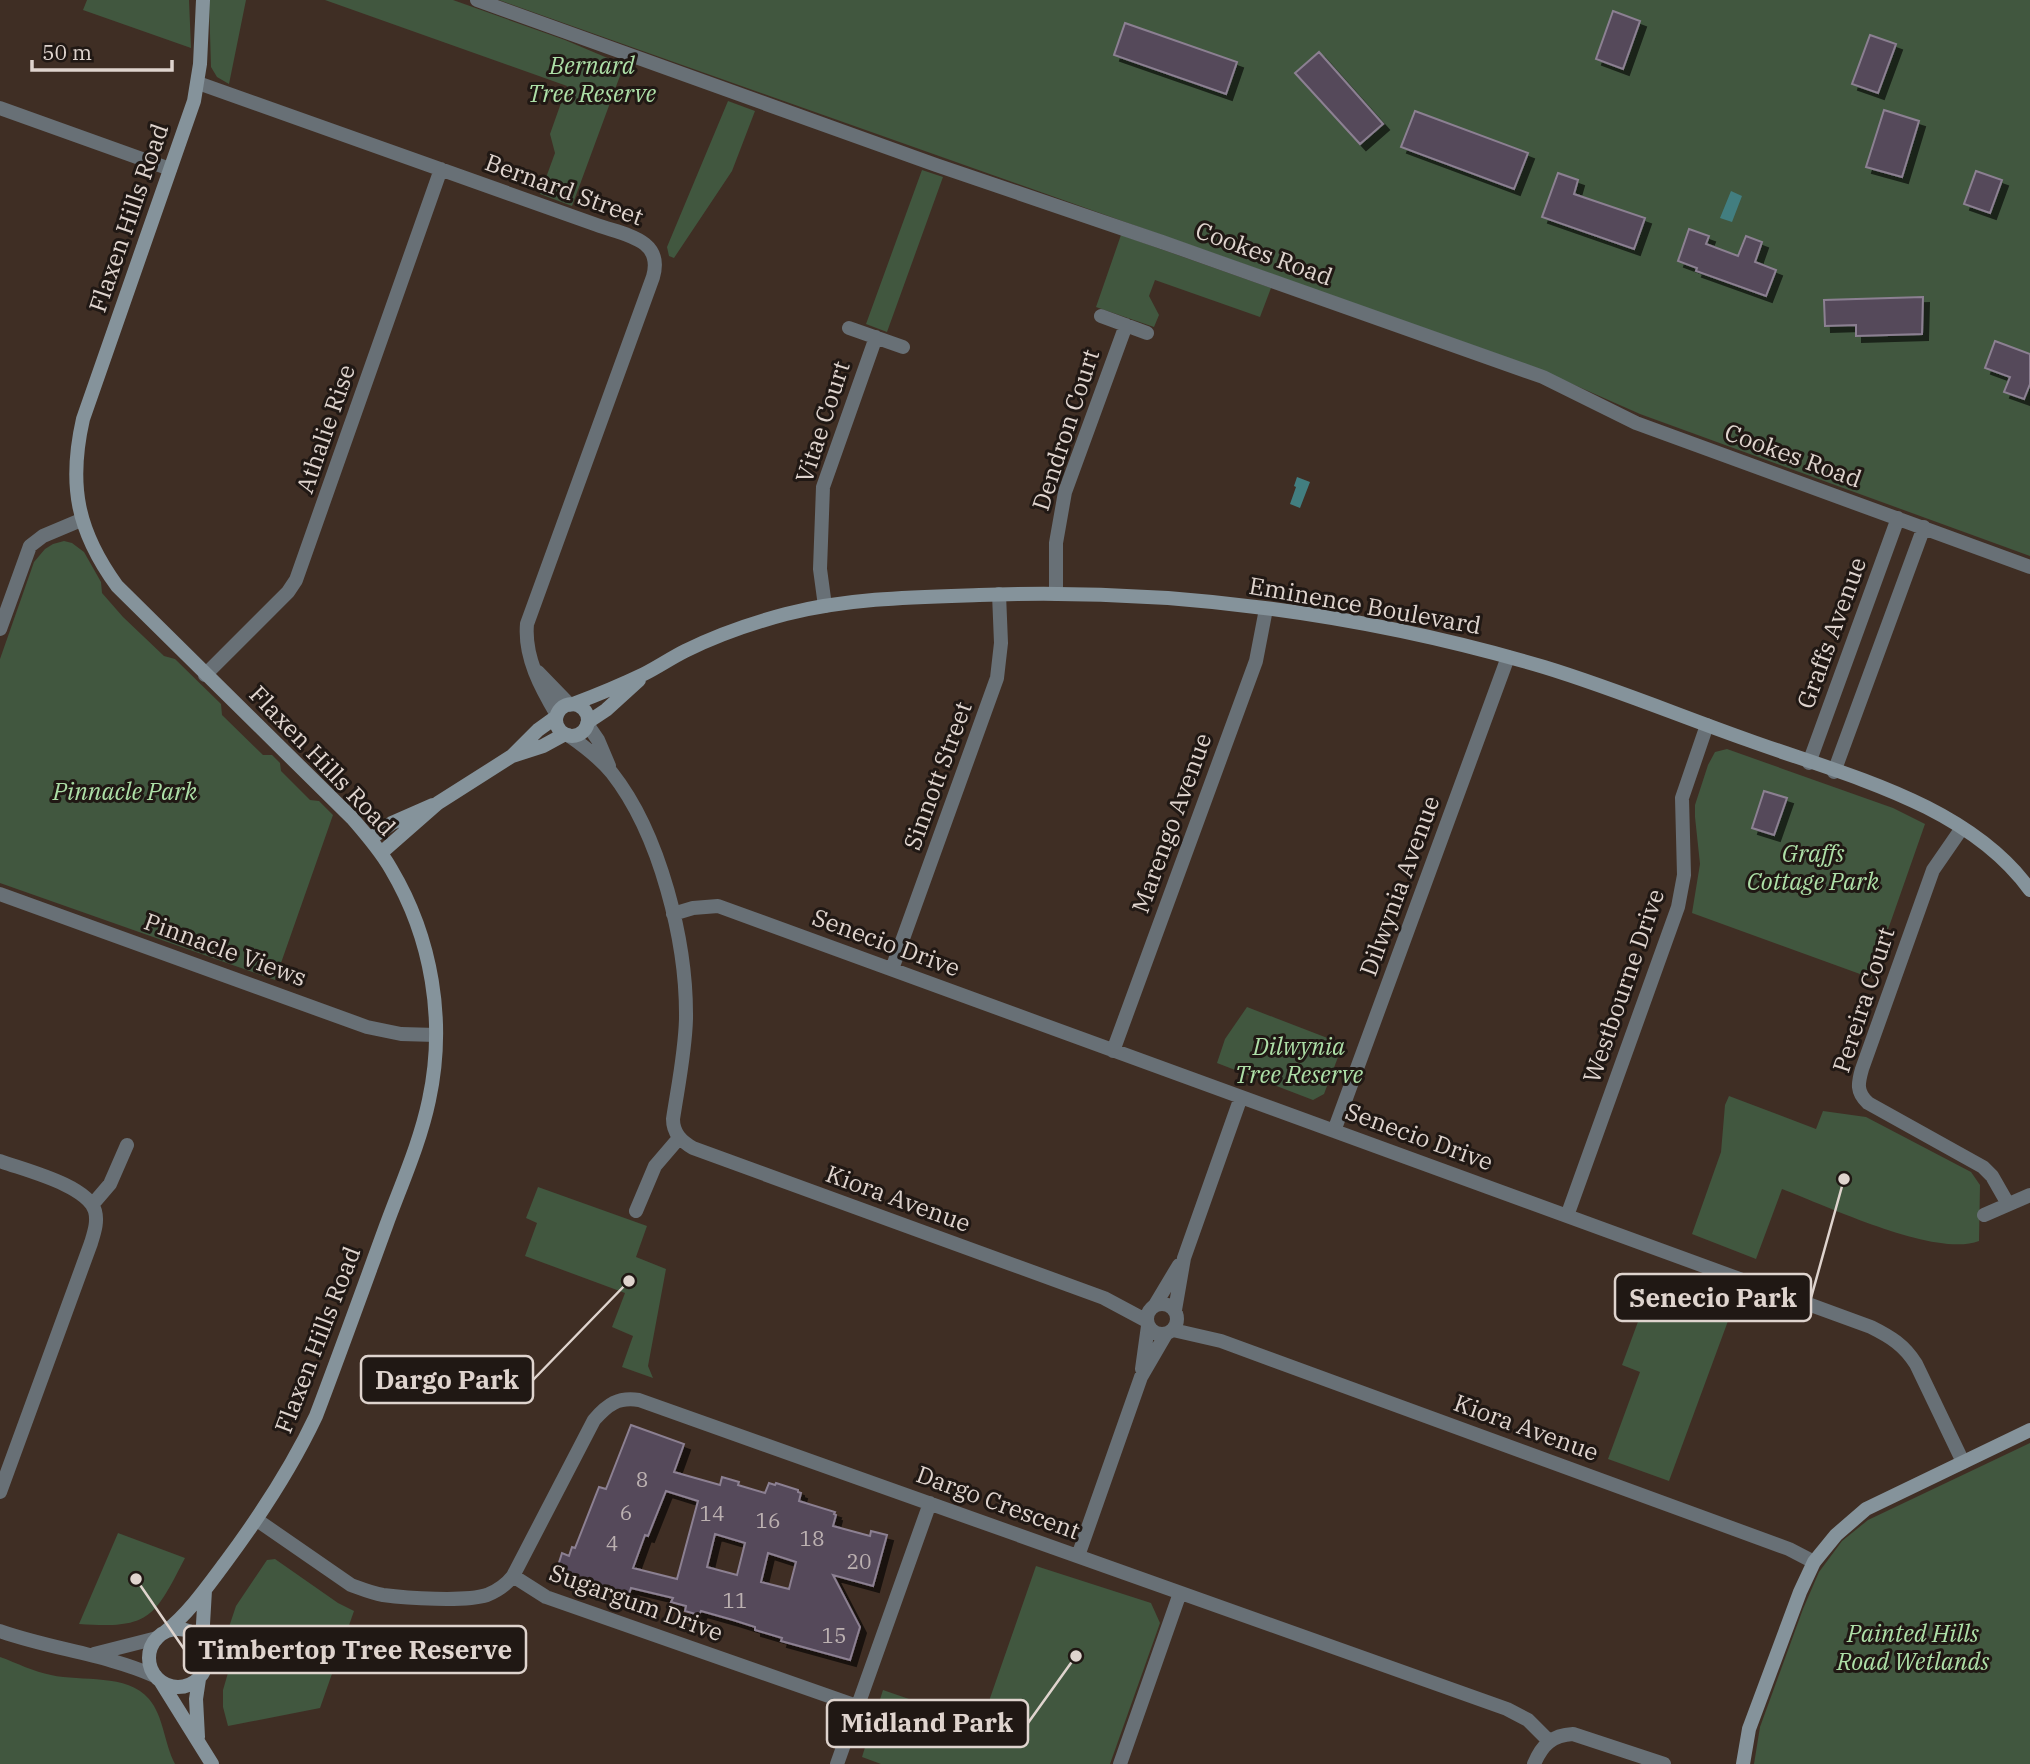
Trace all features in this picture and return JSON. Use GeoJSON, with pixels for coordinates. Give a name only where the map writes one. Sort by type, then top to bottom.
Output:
{"type":"FeatureCollection","features":[{"type":"Feature","properties":{"kind":"street","name":"Flaxen Hills Road"},"geometry":{"type":"LineString","coordinates":[[196,0],[200,19]]}},
{"type":"Feature","properties":{"kind":"street","name":"Flaxen Hills Road"},"geometry":{"type":"LineString","coordinates":[[161,1635],[179,1621],[205,1590],[257,1520],[301,1449],[316,1416],[421,1128],[435,1066],[436,1035],[430,965],[421,933],[408,902],[381,853],[352,818],[117,586],[91,545],[81,520],[75,468],[83,419],[198,83],[203,0]]}},
{"type":"Feature","properties":{"kind":"street","name":"Cookes Road"},"geometry":{"type":"LineString","coordinates":[[477,0],[1543,377],[1636,423],[2030,567]]}},
{"type":"Feature","properties":{"kind":"street","name":"Bernard Street"},"geometry":{"type":"LineString","coordinates":[[198,83],[637,240],[647,245],[656,258],[649,288],[527,624],[526,647],[544,694],[557,716]]}},
{"type":"Feature","properties":{"kind":"street"},"geometry":{"type":"LineString","coordinates":[[0,108],[170,169]]}},
{"type":"Feature","properties":{"kind":"street","name":"Athalie Rise"},"geometry":{"type":"LineString","coordinates":[[205,675],[288,592],[296,580],[441,169]]}},
{"type":"Feature","properties":{"kind":"street","name":"Dendron Court"},"geometry":{"type":"LineString","coordinates":[[1101,316],[1147,332]]}},
{"type":"Feature","properties":{"kind":"street","name":"Dendron Court"},"geometry":{"type":"LineString","coordinates":[[1056,593],[1056,543],[1065,492],[1126,325]]}},
{"type":"Feature","properties":{"kind":"street","name":"Vitae Court"},"geometry":{"type":"LineString","coordinates":[[849,328],[903,347]]}},
{"type":"Feature","properties":{"kind":"street","name":"Vitae Court"},"geometry":{"type":"LineString","coordinates":[[825,607],[820,569],[823,487],[876,337]]}},
{"type":"Feature","properties":{"kind":"street","name":"Graffs Avenue"},"geometry":{"type":"LineString","coordinates":[[1809,763],[1898,518]]}},
{"type":"Feature","properties":{"kind":"street"},"geometry":{"type":"LineString","coordinates":[[0,629],[30,546],[43,536],[81,520]]}},
{"type":"Feature","properties":{"kind":"street","name":"Graffs Avenue"},"geometry":{"type":"LineString","coordinates":[[1834,772],[1924,527]]}},
{"type":"Feature","properties":{"kind":"street","name":"Eminence Boulevard"},"geometry":{"type":"LineString","coordinates":[[572,705],[648,672],[685,651],[724,634],[790,613],[825,607],[932,597],[1056,593],[1148,597],[1266,609],[1380,627],[1508,657],[1617,691],[1909,798],[1962,828],[2008,865],[2030,890]]}},
{"type":"Feature","properties":{"kind":"street","name":"Sinnott Street"},"geometry":{"type":"LineString","coordinates":[[892,969],[997,678],[1001,643],[999,594]]}},
{"type":"Feature","properties":{"kind":"street","name":"Marengo Avenue"},"geometry":{"type":"LineString","coordinates":[[1113,1051],[1256,661],[1266,609]]}},
{"type":"Feature","properties":{"kind":"street","name":"Dilwynia Avenue"},"geometry":{"type":"LineString","coordinates":[[1334,1131],[1508,657]]}},
{"type":"Feature","properties":{"kind":"street"},"geometry":{"type":"LineString","coordinates":[[534,668],[572,705],[582,708],[611,771],[630,799],[647,832],[673,914],[685,985],[684,1051],[673,1119],[674,1130],[679,1138],[654,1166],[636,1211]]}},
{"type":"Feature","properties":{"kind":"street","name":"Eminence Boulevard"},"geometry":{"type":"LineString","coordinates":[[588,723],[648,672]]}},
{"type":"Feature","properties":{"kind":"street"},"geometry":{"type":"LineString","coordinates":[[512,757],[538,730],[557,716],[562,708],[572,705]]}},
{"type":"Feature","properties":{"kind":"street"},"geometry":{"type":"LineString","coordinates":[[557,716],[558,727],[588,749],[611,771]]}},
{"type":"Feature","properties":{"kind":"street"},"geometry":{"type":"LineString","coordinates":[[381,853],[438,803],[512,757],[566,735],[582,732],[588,723]]}},
{"type":"Feature","properties":{"kind":"street","name":"Westbourne Drive"},"geometry":{"type":"LineString","coordinates":[[1567,1216],[1678,907],[1684,875],[1682,798],[1707,726]]}},
{"type":"Feature","properties":{"kind":"street"},"geometry":{"type":"LineString","coordinates":[[370,839],[402,817],[438,803]]}},
{"type":"Feature","properties":{"kind":"street","name":"Pereira Court"},"geometry":{"type":"LineString","coordinates":[[1962,828],[1933,870],[1858,1084],[1859,1092],[1868,1104],[1983,1167],[1992,1176],[2008,1204]]}},
{"type":"Feature","properties":{"kind":"street","name":"Pinnacle Views"},"geometry":{"type":"LineString","coordinates":[[0,894],[368,1027],[401,1034],[436,1035]]}},
{"type":"Feature","properties":{"kind":"street","name":"Senecio Drive"},"geometry":{"type":"LineString","coordinates":[[673,914],[693,908],[718,906],[1871,1327],[1889,1336],[1908,1351],[1963,1462]]}},
{"type":"Feature","properties":{"kind":"street"},"geometry":{"type":"LineString","coordinates":[[1077,1556],[1141,1377],[1151,1315],[1184,1258],[1241,1097]]}},
{"type":"Feature","properties":{"kind":"street","name":"Kiora Avenue"},"geometry":{"type":"LineString","coordinates":[[679,1138],[693,1148],[1151,1315]]}},
{"type":"Feature","properties":{"kind":"street"},"geometry":{"type":"LineString","coordinates":[[92,1205],[110,1184],[127,1145]]}},
{"type":"Feature","properties":{"kind":"street"},"geometry":{"type":"LineString","coordinates":[[0,1161],[79,1192],[92,1205],[96,1218],[91,1243],[0,1492]]}},
{"type":"Feature","properties":{"kind":"street"},"geometry":{"type":"LineString","coordinates":[[1984,1216],[2030,1195]]}},
{"type":"Feature","properties":{"kind":"street"},"geometry":{"type":"LineString","coordinates":[[1141,1377],[1177,1321],[1184,1258]]}},
{"type":"Feature","properties":{"kind":"street"},"geometry":{"type":"LineString","coordinates":[[1151,1315],[1166,1304],[1176,1313]]}},
{"type":"Feature","properties":{"kind":"street","name":"Kiora Avenue"},"geometry":{"type":"LineString","coordinates":[[1176,1313],[1221,1341]]}},
{"type":"Feature","properties":{"kind":"street"},"geometry":{"type":"LineString","coordinates":[[1151,1315],[1156,1333],[1169,1332]]}},
{"type":"Feature","properties":{"kind":"street","name":"Kiora Avenue"},"geometry":{"type":"LineString","coordinates":[[1169,1332],[1221,1341],[1789,1549],[1814,1562]]}},
{"type":"Feature","properties":{"kind":"street","name":"Dargo Crescent"},"geometry":{"type":"LineString","coordinates":[[513,1576],[594,1420],[604,1408],[616,1400],[626,1398],[653,1404],[1507,1709],[1528,1720],[1549,1741]]}},
{"type":"Feature","properties":{"kind":"street"},"geometry":{"type":"LineString","coordinates":[[1743,1764],[1749,1729],[1800,1592],[1814,1562],[1836,1535],[1866,1509],[2030,1430]]}},
{"type":"Feature","properties":{"kind":"street"},"geometry":{"type":"LineString","coordinates":[[837,1764],[930,1503]]}},
{"type":"Feature","properties":{"kind":"street","name":"Sugargum Drive"},"geometry":{"type":"LineString","coordinates":[[257,1520],[345,1581],[369,1592],[465,1598],[485,1595],[499,1589],[513,1576],[546,1597],[857,1706]]}},
{"type":"Feature","properties":{"kind":"street"},"geometry":{"type":"LineString","coordinates":[[202,1641],[205,1590]]}},
{"type":"Feature","properties":{"kind":"street"},"geometry":{"type":"LineString","coordinates":[[1120,1764],[1181,1592]]}},
{"type":"Feature","properties":{"kind":"street"},"geometry":{"type":"LineString","coordinates":[[0,1631],[34,1643],[93,1654],[176,1688],[192,1684],[199,1679],[204,1672],[208,1656],[202,1641],[196,1635],[181,1629],[93,1654]]}},
{"type":"Feature","properties":{"kind":"street"},"geometry":{"type":"LineString","coordinates":[[161,1635],[152,1644],[149,1660],[158,1679],[212,1764]]}},
{"type":"Feature","properties":{"kind":"street"},"geometry":{"type":"LineString","coordinates":[[199,1679],[196,1717],[200,1743]]}},
{"type":"Feature","properties":{"kind":"street"},"geometry":{"type":"LineString","coordinates":[[1534,1764],[1549,1741],[1563,1734],[1573,1734],[1664,1764]]}},
{"type":"Feature","properties":{"kind":"green space"},"geometry":{"type":"Polygon","coordinates":[[[87,0],[189,0],[191,48],[83,10],[87,0]]]}},
{"type":"Feature","properties":{"kind":"green space"},"geometry":{"type":"Polygon","coordinates":[[[209,0],[246,0],[229,84],[217,77],[211,67],[209,0]]]}},
{"type":"Feature","properties":{"kind":"green space","name":"Bernard Tree Reserve"},"geometry":{"type":"Polygon","coordinates":[[[325,0],[453,0],[565,40],[624,65],[572,206],[540,194],[555,153],[550,134],[567,86],[325,0]]]}},
{"type":"Feature","properties":{"kind":"green space"},"geometry":{"type":"Polygon","coordinates":[[[499,0],[2030,0],[2030,556],[1640,414],[1534,367],[499,0]]]}},
{"type":"Feature","properties":{"kind":"green space"},"geometry":{"type":"Polygon","coordinates":[[[728,101],[755,111],[732,171],[674,258],[669,256],[667,247],[728,101]]]}},
{"type":"Feature","properties":{"kind":"green space"},"geometry":{"type":"Polygon","coordinates":[[[922,170],[943,177],[887,332],[866,324],[922,170]]]}},
{"type":"Feature","properties":{"kind":"green space"},"geometry":{"type":"Polygon","coordinates":[[[1121,235],[1271,288],[1260,317],[1155,280],[1149,296],[1159,315],[1154,327],[1096,307],[1121,235]]]}},
{"type":"Feature","properties":{"kind":"green space","name":"Pinnacle Park"},"geometry":{"type":"Polygon","coordinates":[[[64,541],[72,543],[84,552],[101,582],[102,593],[123,617],[164,656],[175,659],[221,704],[222,715],[263,755],[272,755],[280,763],[281,771],[310,800],[319,801],[333,815],[275,980],[0,883],[0,659],[34,562],[45,549],[64,541]]]}},
{"type":"Feature","properties":{"kind":"green space","name":"Graffs Cottage Park"},"geometry":{"type":"Polygon","coordinates":[[[1727,749],[1893,808],[1925,824],[1871,978],[1692,913],[1700,864],[1695,805],[1715,752],[1727,749]]]}},
{"type":"Feature","properties":{"kind":"green space","name":"Dilwynia Tree Reserve"},"geometry":{"type":"Polygon","coordinates":[[[1247,1007],[1343,1044],[1324,1094],[1313,1100],[1217,1063],[1225,1039],[1247,1007]]]}},
{"type":"Feature","properties":{"kind":"green space"},"geometry":{"type":"Polygon","coordinates":[[[1729,1096],[1816,1129],[1823,1111],[1866,1117],[1971,1172],[1980,1185],[1979,1241],[1960,1244],[1910,1236],[1881,1228],[1782,1189],[1756,1259],[1692,1234],[1721,1152],[1725,1105],[1729,1096]]]}},
{"type":"Feature","properties":{"kind":"green space"},"geometry":{"type":"Polygon","coordinates":[[[538,1187],[647,1226],[636,1257],[666,1269],[648,1366],[653,1378],[622,1367],[633,1336],[612,1327],[625,1293],[525,1256],[537,1223],[526,1218],[538,1187]]]}},
{"type":"Feature","properties":{"kind":"green space"},"geometry":{"type":"Polygon","coordinates":[[[1656,1273],[1735,1302],[1669,1481],[1608,1459],[1640,1372],[1622,1365],[1656,1273]]]}},
{"type":"Feature","properties":{"kind":"green space","name":"Painted Hills Road Wetlands"},"geometry":{"type":"Polygon","coordinates":[[[2030,1443],[2030,1764],[1754,1764],[1760,1727],[1803,1609],[1819,1572],[1842,1541],[1868,1520],[2030,1443]]]}},
{"type":"Feature","properties":{"kind":"green space"},"geometry":{"type":"Polygon","coordinates":[[[118,1533],[185,1558],[157,1607],[147,1615],[121,1624],[79,1624],[118,1533]]]}},
{"type":"Feature","properties":{"kind":"green space"},"geometry":{"type":"Polygon","coordinates":[[[275,1559],[338,1603],[354,1611],[320,1708],[228,1726],[223,1707],[223,1690],[230,1666],[228,1630],[236,1606],[267,1560],[275,1559]]]}},
{"type":"Feature","properties":{"kind":"green space"},"geometry":{"type":"Polygon","coordinates":[[[1036,1566],[1151,1603],[1160,1623],[1110,1764],[881,1764],[862,1757],[883,1690],[981,1724],[1036,1566]]]}},
{"type":"Feature","properties":{"kind":"green space"},"geometry":{"type":"Polygon","coordinates":[[[0,1657],[45,1674],[116,1682],[140,1691],[149,1699],[158,1714],[175,1764],[0,1764],[0,1657]]]}},
{"type":"Feature","properties":{"kind":"water"},"geometry":{"type":"Polygon","coordinates":[[[1731,191],[1742,196],[1732,222],[1720,218],[1731,191]]]}},
{"type":"Feature","properties":{"kind":"water"},"geometry":{"type":"Polygon","coordinates":[[[1297,477],[1310,482],[1300,508],[1290,504],[1297,477]]]}},
{"type":"Feature","properties":{"kind":"building"},"geometry":{"type":"Polygon","coordinates":[[[1613,11],[1640,21],[1623,69],[1596,59],[1613,11]]]}},
{"type":"Feature","properties":{"kind":"building"},"geometry":{"type":"Polygon","coordinates":[[[1125,23],[1237,62],[1226,94],[1114,55],[1125,23]]]}},
{"type":"Feature","properties":{"kind":"building"},"geometry":{"type":"Polygon","coordinates":[[[1870,35],[1896,44],[1878,93],[1852,84],[1870,35]]]}},
{"type":"Feature","properties":{"kind":"building"},"geometry":{"type":"Polygon","coordinates":[[[1319,52],[1383,124],[1360,144],[1295,73],[1319,52]]]}},
{"type":"Feature","properties":{"kind":"building"},"geometry":{"type":"Polygon","coordinates":[[[1884,110],[1919,121],[1902,177],[1866,167],[1884,110]]]}},
{"type":"Feature","properties":{"kind":"building"},"geometry":{"type":"Polygon","coordinates":[[[1415,111],[1528,153],[1514,189],[1401,147],[1415,111]]]}},
{"type":"Feature","properties":{"kind":"building"},"geometry":{"type":"Polygon","coordinates":[[[1976,171],[2002,180],[1990,213],[1964,204],[1976,171]]]}},
{"type":"Feature","properties":{"kind":"building"},"geometry":{"type":"Polygon","coordinates":[[[1558,173],[1578,180],[1574,194],[1645,218],[1634,249],[1542,217],[1558,173]]]}},
{"type":"Feature","properties":{"kind":"building"},"geometry":{"type":"Polygon","coordinates":[[[1689,229],[1709,236],[1706,244],[1738,256],[1746,236],[1762,242],[1755,262],[1776,270],[1766,296],[1696,271],[1697,268],[1678,261],[1689,229]]]}},
{"type":"Feature","properties":{"kind":"building"},"geometry":{"type":"Polygon","coordinates":[[[1923,297],[1922,334],[1856,336],[1856,325],[1825,326],[1824,300],[1923,297]]]}},
{"type":"Feature","properties":{"kind":"building"},"geometry":{"type":"Polygon","coordinates":[[[1995,341],[2030,354],[2030,384],[2024,399],[2004,392],[2010,377],[1985,368],[1995,341]]]}},
{"type":"Feature","properties":{"kind":"building"},"geometry":{"type":"Polygon","coordinates":[[[1764,791],[1787,798],[1774,835],[1752,828],[1764,791]]]}},
{"type":"Feature","properties":{"kind":"building"},"geometry":{"type":"Polygon","coordinates":[[[631,1425],[684,1444],[674,1472],[720,1485],[722,1477],[765,1493],[769,1483],[776,1483],[798,1490],[801,1493],[799,1501],[835,1512],[833,1526],[870,1536],[871,1531],[887,1535],[873,1586],[833,1575],[860,1627],[850,1660],[781,1641],[782,1638],[733,1620],[701,1611],[699,1615],[685,1611],[686,1606],[671,1602],[673,1598],[631,1588],[628,1597],[556,1572],[562,1553],[569,1556],[572,1547],[575,1548],[599,1487],[606,1489],[631,1425]],[[666,1491],[633,1568],[677,1579],[698,1501],[666,1491]],[[715,1534],[707,1567],[737,1575],[745,1543],[715,1534]],[[768,1553],[761,1582],[789,1589],[796,1562],[768,1553]]]}},
{"type":"Feature","properties":{"kind":"place","name":"Senecio Park"},"geometry":{"type":"Point","coordinates":[1844,1179]}},
{"type":"Feature","properties":{"kind":"place","name":"Dargo Park"},"geometry":{"type":"Point","coordinates":[629,1281]}},
{"type":"Feature","properties":{"kind":"place","name":"Timbertop Tree Reserve"},"geometry":{"type":"Point","coordinates":[136,1579]}},
{"type":"Feature","properties":{"kind":"place","name":"Midland Park"},"geometry":{"type":"Point","coordinates":[1076,1656]}}]}
